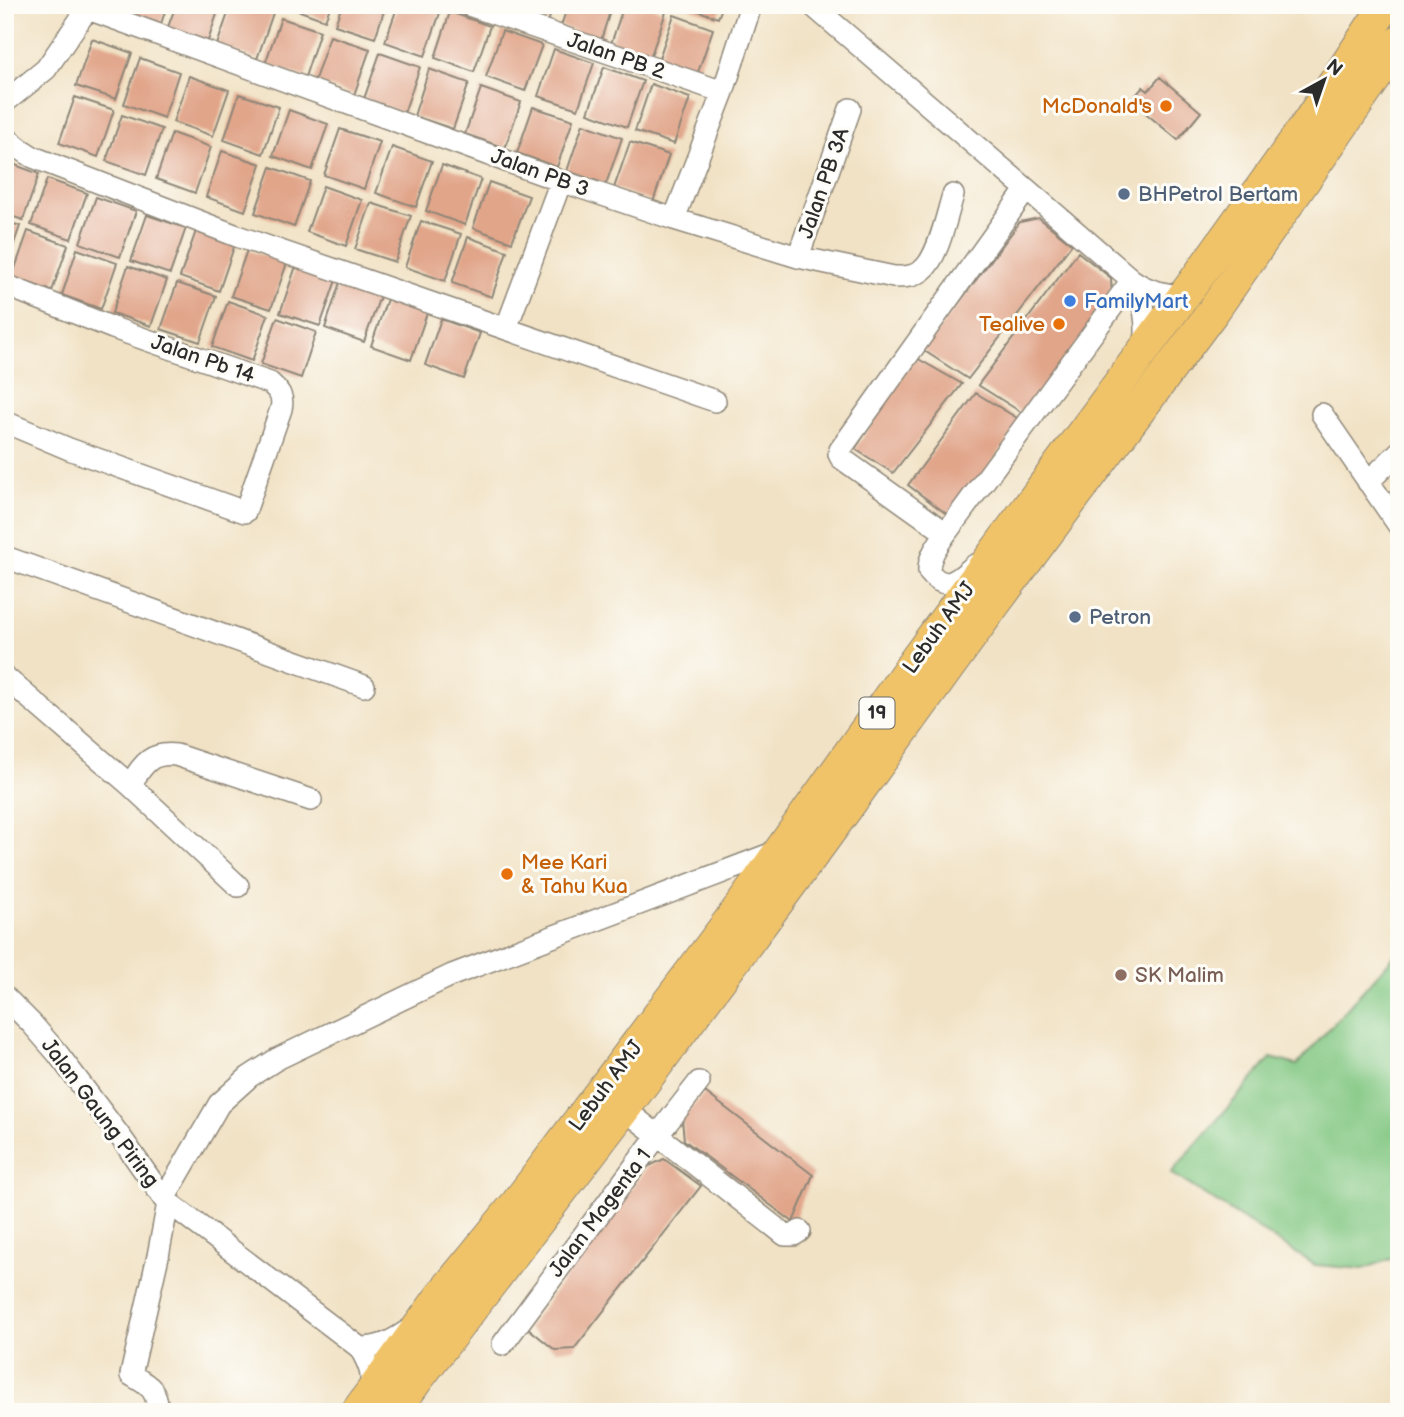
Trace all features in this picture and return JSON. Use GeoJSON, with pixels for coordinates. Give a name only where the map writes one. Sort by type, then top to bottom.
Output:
{"type":"FeatureCollection","features":[{"type":"Feature","properties":{"kind":"highway","name":"Lebuh AMJ"},"geometry":{"type":"LineString","coordinates":[[373,1407],[429,1313],[559,1148],[736,914],[868,726],[1307,124],[1386,5]]}},
{"type":"Feature","properties":{"kind":"highway"},"geometry":{"type":"LineString","coordinates":[[1368,33],[1386,23],[1398,5]]}},
{"type":"Feature","properties":{"kind":"highway","name":"Lebuh AMJ"},"geometry":{"type":"LineString","coordinates":[[373,1407],[416,1381],[624,1110],[995,603],[1214,310],[1399,42]]}},
{"type":"Feature","properties":{"kind":"street","name":"Jalan PB 2"},"geometry":{"type":"LineString","coordinates":[[469,5],[723,92]]}},
{"type":"Feature","properties":{"kind":"street"},"geometry":{"type":"LineString","coordinates":[[674,219],[723,92],[751,5]]}},
{"type":"Feature","properties":{"kind":"street"},"geometry":{"type":"LineString","coordinates":[[812,5],[1132,280],[1142,287],[1184,296]]}},
{"type":"Feature","properties":{"kind":"street"},"geometry":{"type":"LineString","coordinates":[[5,102],[46,69],[89,7]]}},
{"type":"Feature","properties":{"kind":"street","name":"Jalan PB 3"},"geometry":{"type":"LineString","coordinates":[[89,7],[561,181],[798,257],[894,277],[911,276],[923,271],[933,259],[953,195]]}},
{"type":"Feature","properties":{"kind":"street","name":"Jalan PB 3A"},"geometry":{"type":"LineString","coordinates":[[798,257],[850,109]]}},
{"type":"Feature","properties":{"kind":"street"},"geometry":{"type":"LineString","coordinates":[[5,137],[33,157],[224,231],[715,401]]}},
{"type":"Feature","properties":{"kind":"street"},"geometry":{"type":"LineString","coordinates":[[506,329],[561,181]]}},
{"type":"Feature","properties":{"kind":"street"},"geometry":{"type":"LineString","coordinates":[[946,533],[839,454],[1026,190]]}},
{"type":"Feature","properties":{"kind":"street"},"geometry":{"type":"LineString","coordinates":[[1132,280],[1144,306],[1147,329],[1145,348]]}},
{"type":"Feature","properties":{"kind":"street"},"geometry":{"type":"LineString","coordinates":[[987,563],[980,562],[954,582],[940,582],[929,572],[928,565],[946,533],[1132,280]]}},
{"type":"Feature","properties":{"kind":"street","name":"Jalan Pb 14"},"geometry":{"type":"LineString","coordinates":[[5,285],[113,328],[270,383],[278,390],[283,401],[245,512],[69,449],[5,422]]}},
{"type":"Feature","properties":{"kind":"street"},"geometry":{"type":"LineString","coordinates":[[1322,414],[1399,526]]}},
{"type":"Feature","properties":{"kind":"street"},"geometry":{"type":"LineString","coordinates":[[1368,482],[1399,452]]}},
{"type":"Feature","properties":{"kind":"street"},"geometry":{"type":"LineString","coordinates":[[5,556],[364,686]]}},
{"type":"Feature","properties":{"kind":"street"},"geometry":{"type":"LineString","coordinates":[[5,677],[130,785],[238,886]]}},
{"type":"Feature","properties":{"kind":"street"},"geometry":{"type":"LineString","coordinates":[[130,785],[151,757],[167,754],[311,800]]}},
{"type":"Feature","properties":{"kind":"street"},"geometry":{"type":"LineString","coordinates":[[158,1412],[158,1398],[151,1388],[131,1374],[158,1256],[166,1201],[219,1104],[249,1077],[277,1059],[452,975],[781,850]]}},
{"type":"Feature","properties":{"kind":"street","name":"Jalan Gaung Piring"},"geometry":{"type":"LineString","coordinates":[[5,997],[58,1054],[166,1201],[360,1348]]}},
{"type":"Feature","properties":{"kind":"street","name":"Jalan Magenta 1"},"geometry":{"type":"LineString","coordinates":[[503,1344],[699,1082]]}},
{"type":"Feature","properties":{"kind":"street"},"geometry":{"type":"LineString","coordinates":[[624,1110],[785,1235],[794,1235],[800,1231]]}},
{"type":"Feature","properties":{"kind":"street"},"geometry":{"type":"LineString","coordinates":[[373,1407],[371,1372],[360,1348],[374,1348],[386,1344],[429,1313]]}},
{"type":"Feature","properties":{"kind":"green space"},"geometry":{"type":"Polygon","coordinates":[[[1399,950],[1399,1256],[1363,1269],[1315,1265],[1171,1173],[1271,1058],[1297,1065],[1399,950]]]}},
{"type":"Feature","properties":{"kind":"building"},"geometry":{"type":"Polygon","coordinates":[[[123,5],[167,5],[161,24],[121,10],[123,5]]]}},
{"type":"Feature","properties":{"kind":"building"},"geometry":{"type":"Polygon","coordinates":[[[176,5],[220,5],[208,41],[168,27],[176,5]]]}},
{"type":"Feature","properties":{"kind":"building"},"geometry":{"type":"Polygon","coordinates":[[[231,5],[251,5],[273,13],[257,59],[217,45],[231,5]]]}},
{"type":"Feature","properties":{"kind":"building"},"geometry":{"type":"Polygon","coordinates":[[[283,5],[331,5],[325,20],[283,5]]]}},
{"type":"Feature","properties":{"kind":"building"},"geometry":{"type":"Polygon","coordinates":[[[342,5],[386,5],[375,38],[335,25],[342,5]]]}},
{"type":"Feature","properties":{"kind":"building"},"geometry":{"type":"Polygon","coordinates":[[[398,5],[428,5],[441,10],[425,56],[385,42],[398,5]]]}},
{"type":"Feature","properties":{"kind":"building"},"geometry":{"type":"Polygon","coordinates":[[[510,5],[554,5],[548,22],[509,8],[510,5]]]}},
{"type":"Feature","properties":{"kind":"building"},"geometry":{"type":"Polygon","coordinates":[[[568,5],[612,5],[601,40],[561,26],[568,5]]]}},
{"type":"Feature","properties":{"kind":"building"},"geometry":{"type":"Polygon","coordinates":[[[624,5],[648,5],[666,12],[650,58],[611,44],[624,5]]]}},
{"type":"Feature","properties":{"kind":"building"},"geometry":{"type":"Polygon","coordinates":[[[682,5],[723,5],[718,18],[682,5]]]}},
{"type":"Feature","properties":{"kind":"building"},"geometry":{"type":"Polygon","coordinates":[[[450,12],[490,26],[474,72],[435,58],[450,12]]]}},
{"type":"Feature","properties":{"kind":"building"},"geometry":{"type":"Polygon","coordinates":[[[674,15],[713,29],[697,75],[658,61],[674,15]]]}},
{"type":"Feature","properties":{"kind":"building"},"geometry":{"type":"Polygon","coordinates":[[[281,18],[320,31],[305,77],[265,64],[281,18]]]}},
{"type":"Feature","properties":{"kind":"building"},"geometry":{"type":"Polygon","coordinates":[[[502,31],[542,45],[525,91],[486,77],[502,31]]]}},
{"type":"Feature","properties":{"kind":"building"},"geometry":{"type":"Polygon","coordinates":[[[330,36],[370,49],[354,95],[314,82],[330,36]]]}},
{"type":"Feature","properties":{"kind":"building"},"geometry":{"type":"Polygon","coordinates":[[[92,39],[132,53],[116,99],[76,86],[92,39]]]}},
{"type":"Feature","properties":{"kind":"building"},"geometry":{"type":"Polygon","coordinates":[[[554,49],[594,63],[578,109],[538,96],[554,49]]]}},
{"type":"Feature","properties":{"kind":"building"},"geometry":{"type":"Polygon","coordinates":[[[380,53],[420,67],[404,113],[364,99],[380,53]]]}},
{"type":"Feature","properties":{"kind":"building"},"geometry":{"type":"Polygon","coordinates":[[[140,58],[179,72],[164,118],[124,104],[140,58]]]}},
{"type":"Feature","properties":{"kind":"building"},"geometry":{"type":"Polygon","coordinates":[[[604,67],[643,81],[627,127],[588,113],[604,67]]]}},
{"type":"Feature","properties":{"kind":"building"},"geometry":{"type":"Polygon","coordinates":[[[429,69],[469,83],[453,129],[414,116],[429,69]]]}},
{"type":"Feature","properties":{"kind":"building"},"geometry":{"type":"Polygon","coordinates":[[[189,76],[229,90],[213,136],[173,122],[189,76]]]}},
{"type":"Feature","properties":{"kind":"building","name":"McDonald's"},"geometry":{"type":"Polygon","coordinates":[[[1160,77],[1201,112],[1178,140],[1131,101],[1143,87],[1148,91],[1160,77]]]}},
{"type":"Feature","properties":{"kind":"building"},"geometry":{"type":"Polygon","coordinates":[[[651,84],[690,98],[674,144],[635,131],[651,84]]]}},
{"type":"Feature","properties":{"kind":"building"},"geometry":{"type":"Polygon","coordinates":[[[481,88],[521,102],[505,148],[465,134],[481,88]]]}},
{"type":"Feature","properties":{"kind":"building"},"geometry":{"type":"Polygon","coordinates":[[[239,94],[279,107],[263,154],[224,140],[239,94]]]}},
{"type":"Feature","properties":{"kind":"building"},"geometry":{"type":"Polygon","coordinates":[[[75,97],[114,110],[98,157],[59,143],[75,97]]]}},
{"type":"Feature","properties":{"kind":"building"},"geometry":{"type":"Polygon","coordinates":[[[533,107],[573,120],[557,167],[517,153],[533,107]]]}},
{"type":"Feature","properties":{"kind":"building"},"geometry":{"type":"Polygon","coordinates":[[[289,110],[328,124],[312,170],[273,156],[289,110]]]}},
{"type":"Feature","properties":{"kind":"building"},"geometry":{"type":"Polygon","coordinates":[[[122,115],[162,129],[146,175],[106,161],[122,115]]]}},
{"type":"Feature","properties":{"kind":"building"},"geometry":{"type":"Polygon","coordinates":[[[583,124],[622,138],[606,184],[567,171],[583,124]]]}},
{"type":"Feature","properties":{"kind":"building"},"geometry":{"type":"Polygon","coordinates":[[[340,129],[380,142],[364,189],[324,175],[340,129]]]}},
{"type":"Feature","properties":{"kind":"building"},"geometry":{"type":"Polygon","coordinates":[[[172,133],[211,147],[195,193],[156,179],[172,133]]]}},
{"type":"Feature","properties":{"kind":"building"},"geometry":{"type":"Polygon","coordinates":[[[630,142],[669,155],[653,202],[614,188],[630,142]]]}},
{"type":"Feature","properties":{"kind":"building"},"geometry":{"type":"Polygon","coordinates":[[[392,147],[432,161],[416,207],[376,193],[392,147]]]}},
{"type":"Feature","properties":{"kind":"building"},"geometry":{"type":"Polygon","coordinates":[[[222,151],[261,164],[245,211],[206,197],[222,151]]]}},
{"type":"Feature","properties":{"kind":"building"},"geometry":{"type":"Polygon","coordinates":[[[5,161],[39,174],[23,220],[5,214],[5,161]]]}},
{"type":"Feature","properties":{"kind":"building"},"geometry":{"type":"Polygon","coordinates":[[[442,165],[481,179],[465,225],[426,211],[442,165]]]}},
{"type":"Feature","properties":{"kind":"building"},"geometry":{"type":"Polygon","coordinates":[[[271,167],[310,181],[294,227],[255,213],[271,167]]]}},
{"type":"Feature","properties":{"kind":"building"},"geometry":{"type":"Polygon","coordinates":[[[47,179],[87,193],[71,239],[31,225],[47,179]]]}},
{"type":"Feature","properties":{"kind":"building"},"geometry":{"type":"Polygon","coordinates":[[[489,182],[529,196],[512,242],[473,228],[489,182]]]}},
{"type":"Feature","properties":{"kind":"building"},"geometry":{"type":"Polygon","coordinates":[[[323,186],[362,200],[346,246],[307,232],[323,186]]]}},
{"type":"Feature","properties":{"kind":"building"},"geometry":{"type":"Polygon","coordinates":[[[96,197],[136,211],[120,257],[80,243],[96,197]]]}},
{"type":"Feature","properties":{"kind":"building"},"geometry":{"type":"Polygon","coordinates":[[[371,203],[411,216],[395,262],[355,249],[371,203]]]}},
{"type":"Feature","properties":{"kind":"building"},"geometry":{"type":"Polygon","coordinates":[[[147,215],[186,228],[170,274],[131,261],[147,215]]]}},
{"type":"Feature","properties":{"kind":"building"},"geometry":{"type":"Polygon","coordinates":[[[1039,218],[1072,244],[968,379],[923,350],[1020,222],[1039,218]]]}},
{"type":"Feature","properties":{"kind":"building"},"geometry":{"type":"Polygon","coordinates":[[[5,221],[20,226],[6,267],[5,267],[5,221]]]}},
{"type":"Feature","properties":{"kind":"building"},"geometry":{"type":"Polygon","coordinates":[[[421,221],[461,234],[445,281],[405,267],[421,221]]]}},
{"type":"Feature","properties":{"kind":"building"},"geometry":{"type":"Polygon","coordinates":[[[28,231],[68,245],[52,291],[12,277],[28,231]]]}},
{"type":"Feature","properties":{"kind":"building"},"geometry":{"type":"Polygon","coordinates":[[[196,231],[235,244],[219,291],[180,277],[196,231]]]}},
{"type":"Feature","properties":{"kind":"building"},"geometry":{"type":"Polygon","coordinates":[[[468,237],[507,251],[492,297],[452,283],[468,237]]]}},
{"type":"Feature","properties":{"kind":"building"},"geometry":{"type":"Polygon","coordinates":[[[77,249],[117,263],[101,309],[62,295],[77,249]]]}},
{"type":"Feature","properties":{"kind":"building"},"geometry":{"type":"Polygon","coordinates":[[[247,250],[287,263],[271,309],[231,296],[247,250]]]}},
{"type":"Feature","properties":{"kind":"building"},"geometry":{"type":"Polygon","coordinates":[[[1078,252],[1111,278],[1112,298],[1024,414],[978,385],[1078,252]]]}},
{"type":"Feature","properties":{"kind":"building"},"geometry":{"type":"Polygon","coordinates":[[[128,266],[167,280],[151,326],[112,313],[128,266]]]}},
{"type":"Feature","properties":{"kind":"building"},"geometry":{"type":"Polygon","coordinates":[[[296,266],[336,280],[320,326],[280,313],[296,266]]]}},
{"type":"Feature","properties":{"kind":"building"},"geometry":{"type":"Polygon","coordinates":[[[340,282],[380,296],[364,342],[325,328],[340,282]]]}},
{"type":"Feature","properties":{"kind":"building"},"geometry":{"type":"Polygon","coordinates":[[[177,283],[216,296],[200,342],[161,329],[177,283]]]}},
{"type":"Feature","properties":{"kind":"building"},"geometry":{"type":"Polygon","coordinates":[[[387,299],[427,313],[411,360],[371,346],[387,299]]]}},
{"type":"Feature","properties":{"kind":"building"},"geometry":{"type":"Polygon","coordinates":[[[228,301],[268,315],[252,361],[212,347],[228,301]]]}},
{"type":"Feature","properties":{"kind":"building"},"geometry":{"type":"Polygon","coordinates":[[[277,318],[316,332],[301,378],[261,364],[277,318]]]}},
{"type":"Feature","properties":{"kind":"building"},"geometry":{"type":"Polygon","coordinates":[[[441,319],[480,333],[464,379],[425,365],[441,319]]]}},
{"type":"Feature","properties":{"kind":"building"},"geometry":{"type":"Polygon","coordinates":[[[915,357],[962,384],[893,473],[855,449],[915,357]]]}},
{"type":"Feature","properties":{"kind":"building"},"geometry":{"type":"Polygon","coordinates":[[[976,393],[1022,421],[952,518],[908,485],[976,393]]]}},
{"type":"Feature","properties":{"kind":"building"},"geometry":{"type":"Polygon","coordinates":[[[705,1092],[813,1175],[793,1222],[684,1140],[682,1119],[705,1092]]]}},
{"type":"Feature","properties":{"kind":"building"},"geometry":{"type":"Polygon","coordinates":[[[664,1159],[701,1186],[574,1349],[555,1350],[528,1328],[647,1167],[664,1159]]]}},
{"type":"Feature","properties":{"kind":"place","name":"McDonald's"},"geometry":{"type":"Point","coordinates":[1166,106]}},
{"type":"Feature","properties":{"kind":"place","name":"BHPetrol Bertam"},"geometry":{"type":"Point","coordinates":[1124,194]}},
{"type":"Feature","properties":{"kind":"place","name":"FamilyMart"},"geometry":{"type":"Point","coordinates":[1070,301]}},
{"type":"Feature","properties":{"kind":"place","name":"Tealive"},"geometry":{"type":"Point","coordinates":[1059,324]}},
{"type":"Feature","properties":{"kind":"place","name":"Petron"},"geometry":{"type":"Point","coordinates":[1075,617]}},
{"type":"Feature","properties":{"kind":"place","name":"Mee Kari & Tahu Kua"},"geometry":{"type":"Point","coordinates":[507,874]}},
{"type":"Feature","properties":{"kind":"place","name":"SK Malim"},"geometry":{"type":"Point","coordinates":[1121,975]}}]}
